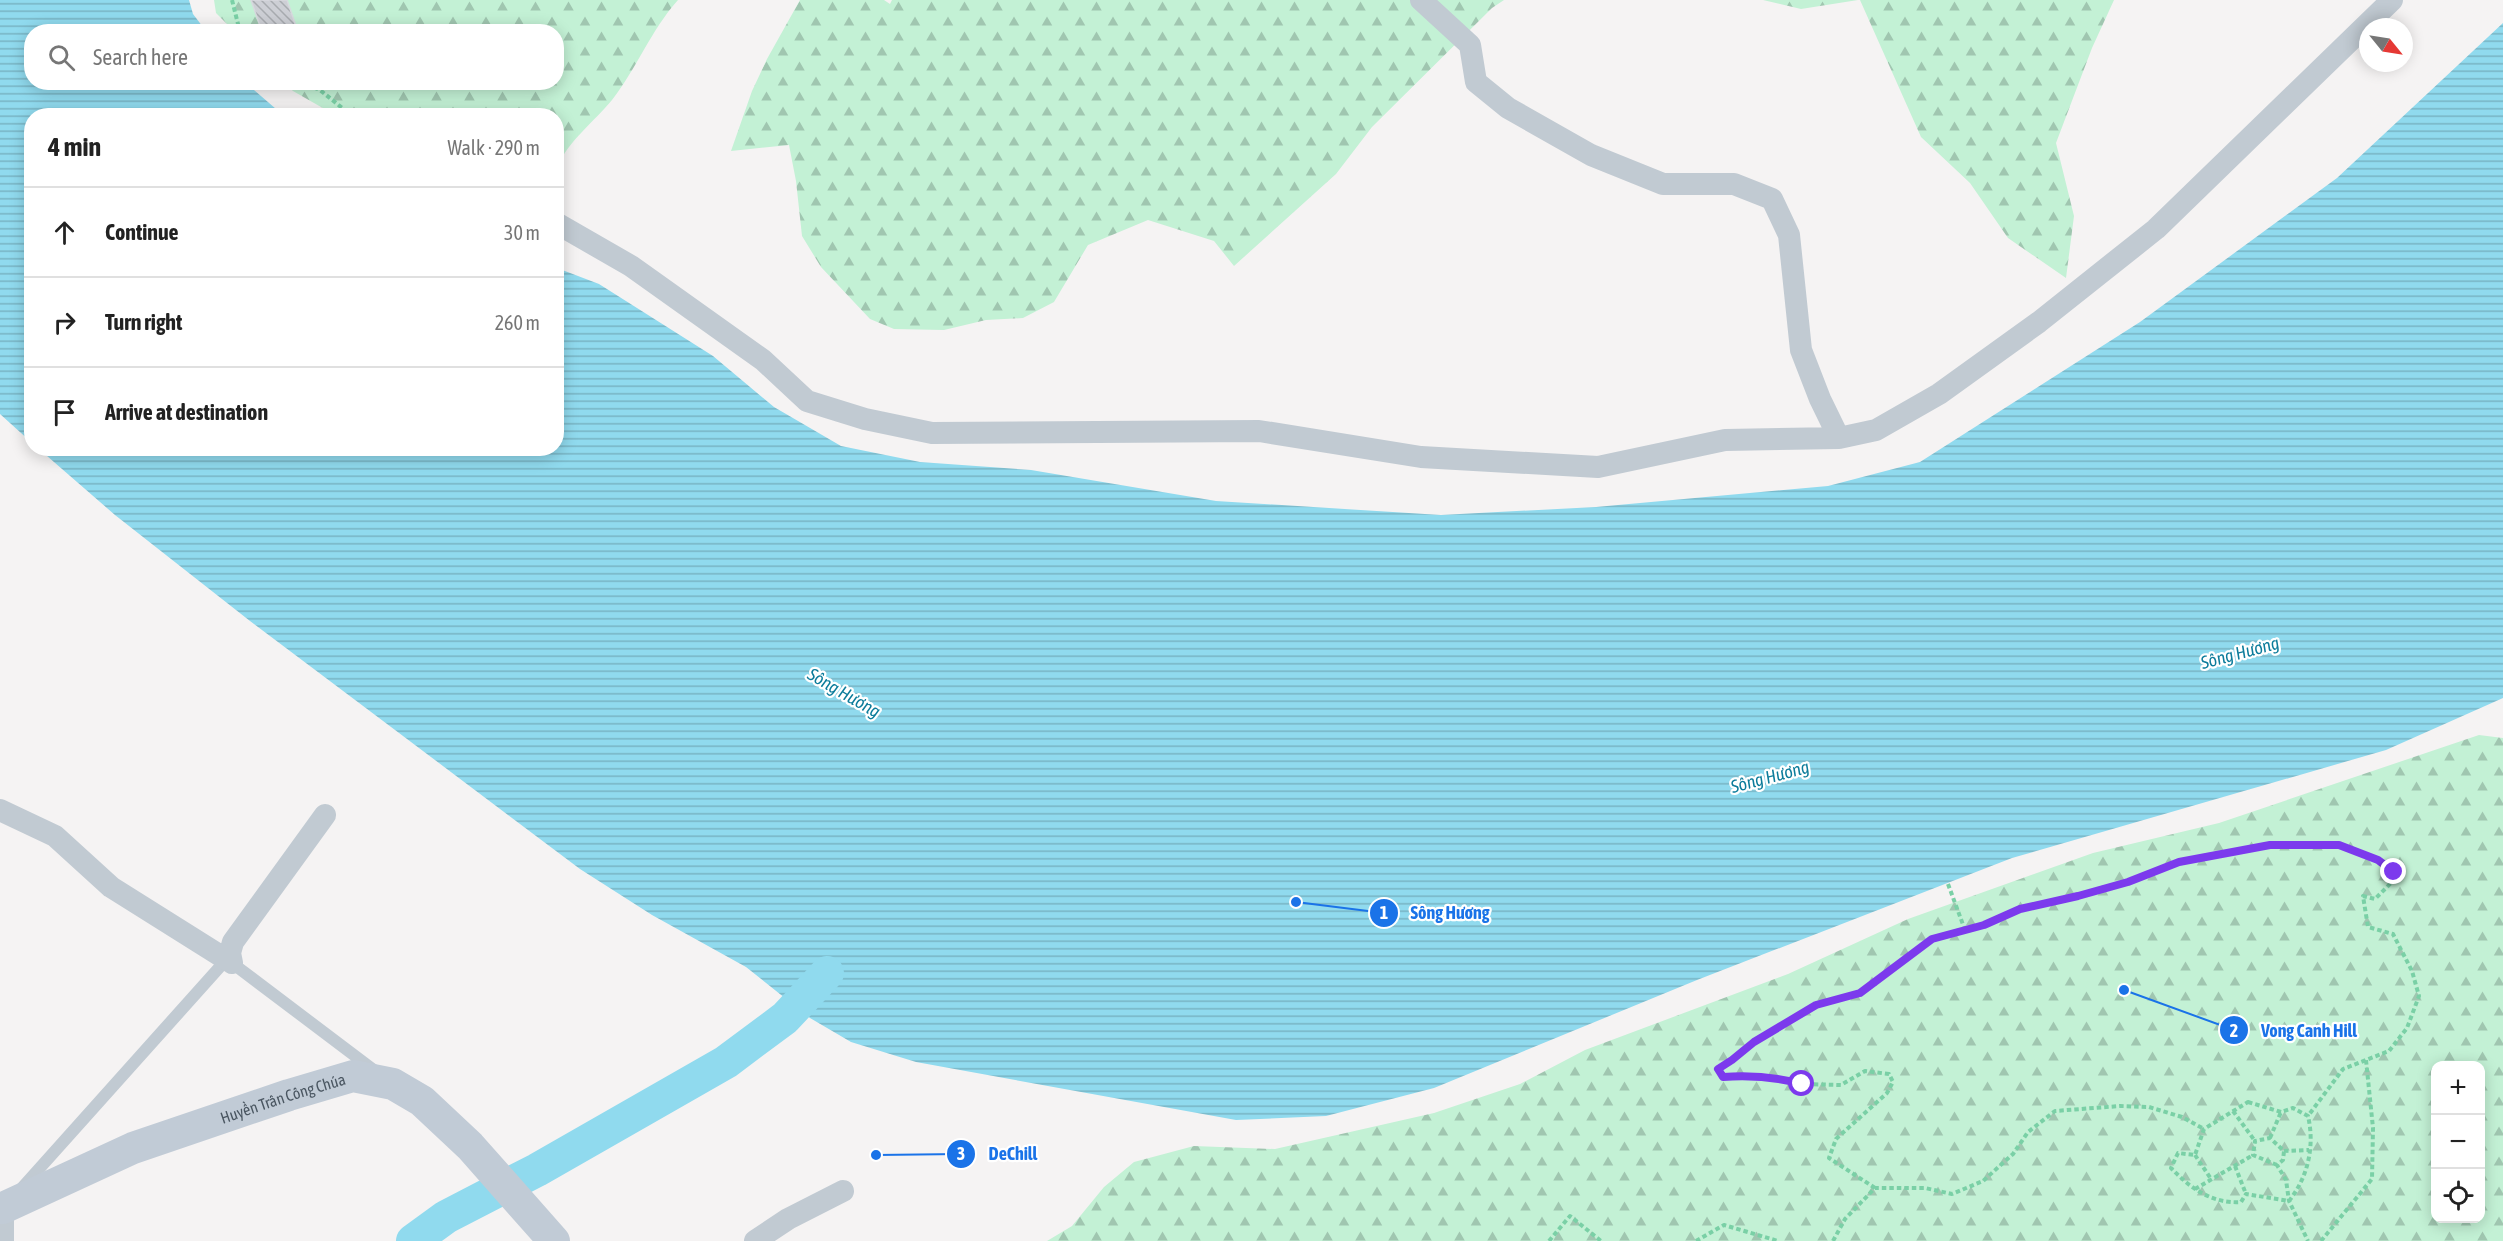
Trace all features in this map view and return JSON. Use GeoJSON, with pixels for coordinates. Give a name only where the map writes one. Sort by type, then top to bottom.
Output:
{"type":"FeatureCollection","features":[{"type":"Feature","properties":{"kind":"street"},"geometry":{"type":"LineString","coordinates":[[1421,0],[1470,45],[1476,82],[1508,108],[1591,155],[1663,184],[1734,184],[1772,199],[1789,235],[1801,350],[1820,399],[1839,438]]}},
{"type":"Feature","properties":{"kind":"street"},"geometry":{"type":"LineString","coordinates":[[564,227],[631,266],[716,326],[763,360],[807,401],[865,419],[932,433],[1259,431],[1421,457],[1598,467],[1725,440],[1839,438],[1876,430],[1939,394],[2039,322],[2138,244],[2392,0]]}},
{"type":"Feature","properties":{"kind":"street"},"geometry":{"type":"LineString","coordinates":[[0,810],[55,836],[111,887],[229,961],[233,942],[325,815]]}},
{"type":"Feature","properties":{"kind":"street","name":"Huyền Trân Công Chúa"},"geometry":{"type":"LineString","coordinates":[[1,1209],[133,1148],[289,1095],[353,1076],[393,1084],[422,1101],[470,1146],[549,1235]]}},
{"type":"Feature","properties":{"kind":"street"},"geometry":{"type":"LineString","coordinates":[[755,1241],[788,1219],[843,1191]]}},
{"type":"Feature","properties":{"kind":"street"},"geometry":{"type":"LineString","coordinates":[[1,1209],[3,1241]]}},
{"type":"Feature","properties":{"kind":"lane"},"geometry":{"type":"LineString","coordinates":[[1,1209],[229,961],[393,1084]]}},
{"type":"Feature","properties":{"kind":"path"},"geometry":{"type":"LineString","coordinates":[[232,0],[238,24]]}},
{"type":"Feature","properties":{"kind":"path"},"geometry":{"type":"LineString","coordinates":[[320,90],[342,108]]}},
{"type":"Feature","properties":{"kind":"path"},"geometry":{"type":"LineString","coordinates":[[2204,1129],[2182,1117],[2149,1107],[2120,1106],[2055,1111],[2028,1132],[2013,1154],[1983,1181],[1952,1194],[1925,1188],[1875,1188],[1829,1158],[1836,1139],[1887,1093],[1893,1082],[1889,1074],[1865,1071],[1841,1085],[1802,1084],[1759,1076],[1723,1077],[1718,1069],[1754,1042],[1816,1005],[1860,993],[1932,939],[1984,925],[2020,909],[2128,882],[2179,862],[2270,845],[2339,845],[2378,860],[2394,872],[2393,881],[2375,899],[2363,896],[2368,927],[2393,934],[2412,971],[2419,996],[2407,1028],[2389,1051],[2343,1069],[2308,1116]]}},
{"type":"Feature","properties":{"kind":"path"},"geometry":{"type":"LineString","coordinates":[[1948,884],[1965,930]]}},
{"type":"Feature","properties":{"kind":"path"},"geometry":{"type":"LineString","coordinates":[[2321,1241],[2372,1179],[2373,1128],[2366,1060]]}},
{"type":"Feature","properties":{"kind":"path"},"geometry":{"type":"LineString","coordinates":[[2194,1155],[2204,1129],[2248,1102],[2281,1112],[2294,1108],[2308,1116],[2312,1131],[2301,1185],[2289,1201]]}},
{"type":"Feature","properties":{"kind":"path"},"geometry":{"type":"LineString","coordinates":[[2234,1111],[2255,1141],[2253,1155]]}},
{"type":"Feature","properties":{"kind":"path"},"geometry":{"type":"LineString","coordinates":[[2270,1138],[2281,1112]]}},
{"type":"Feature","properties":{"kind":"path"},"geometry":{"type":"LineString","coordinates":[[2270,1138],[2284,1151],[2309,1150]]}},
{"type":"Feature","properties":{"kind":"path"},"geometry":{"type":"LineString","coordinates":[[2255,1141],[2270,1138]]}},
{"type":"Feature","properties":{"kind":"path"},"geometry":{"type":"LineString","coordinates":[[2277,1165],[2283,1160],[2284,1151]]}},
{"type":"Feature","properties":{"kind":"path"},"geometry":{"type":"LineString","coordinates":[[2194,1155],[2178,1154],[2171,1168],[2195,1189],[2211,1199],[2225,1203],[2241,1202],[2246,1194]]}},
{"type":"Feature","properties":{"kind":"path"},"geometry":{"type":"LineString","coordinates":[[2194,1155],[2211,1180]]}},
{"type":"Feature","properties":{"kind":"path"},"geometry":{"type":"LineString","coordinates":[[2253,1155],[2277,1165],[2286,1180],[2289,1201],[2308,1241]]}},
{"type":"Feature","properties":{"kind":"path"},"geometry":{"type":"LineString","coordinates":[[2195,1189],[2253,1155]]}},
{"type":"Feature","properties":{"kind":"path"},"geometry":{"type":"LineString","coordinates":[[2235,1166],[2246,1194]]}},
{"type":"Feature","properties":{"kind":"path"},"geometry":{"type":"LineString","coordinates":[[1833,1241],[1845,1219],[1875,1188]]}},
{"type":"Feature","properties":{"kind":"path"},"geometry":{"type":"LineString","coordinates":[[2246,1194],[2289,1201]]}},
{"type":"Feature","properties":{"kind":"path"},"geometry":{"type":"LineString","coordinates":[[1549,1241],[1570,1216],[1601,1241]]}},
{"type":"Feature","properties":{"kind":"path"},"geometry":{"type":"LineString","coordinates":[[1696,1241],[1724,1225],[1778,1241]]}},
{"type":"Feature","properties":{"kind":"green space"},"geometry":{"type":"Polygon","coordinates":[[[214,0],[678,0],[660,24],[621,88],[564,154],[564,108],[323,108],[292,90],[564,90],[564,24],[227,24],[216,13],[214,0]]]}},
{"type":"Feature","properties":{"kind":"green space"},"geometry":{"type":"Polygon","coordinates":[[[800,0],[884,0],[890,4],[892,0],[1504,0],[1492,8],[1372,127],[1336,174],[1234,266],[1214,241],[1148,220],[1088,245],[1054,302],[1023,318],[986,320],[944,330],[894,329],[870,319],[821,267],[802,236],[796,181],[789,145],[731,151],[752,91],[800,0]]]}},
{"type":"Feature","properties":{"kind":"green space"},"geometry":{"type":"Polygon","coordinates":[[[1763,0],[1858,0],[1801,9],[1763,0]]]}},
{"type":"Feature","properties":{"kind":"green space"},"geometry":{"type":"Polygon","coordinates":[[[1860,0],[2114,0],[2092,48],[2056,143],[2074,216],[2066,278],[2008,238],[1970,183],[1921,137],[1860,0]]]}},
{"type":"Feature","properties":{"kind":"green space"},"geometry":{"type":"Polygon","coordinates":[[[2479,735],[2503,738],[2503,1241],[1047,1241],[1072,1226],[1104,1187],[1134,1162],[1194,1146],[1275,1149],[1434,1113],[1520,1084],[1585,1050],[1788,974],[1908,919],[2093,853],[2219,823],[2479,735]]]}},
{"type":"Feature","properties":{"kind":"water"},"geometry":{"type":"Polygon","coordinates":[[[0,0],[189,0],[193,14],[201,24],[24,24],[24,90],[254,90],[275,108],[24,108],[24,436],[0,414],[0,0]]]}},
{"type":"Feature","properties":{"kind":"water"},"geometry":{"type":"Polygon","coordinates":[[[2503,23],[2503,698],[2386,750],[2012,858],[1697,980],[1434,1088],[1326,1116],[1236,1120],[916,1062],[851,1042],[810,1018],[746,967],[652,915],[580,869],[250,621],[115,515],[47,456],[564,456],[564,271],[599,284],[713,356],[774,407],[841,446],[920,462],[1031,470],[1216,501],[1441,515],[1596,507],[1828,486],[1920,462],[2140,322],[2337,178],[2503,23]]]}},
{"type":"Feature","properties":{"kind":"building"},"geometry":{"type":"Polygon","coordinates":[[[251,0],[287,0],[295,24],[259,24],[251,0]]]}},
{"type":"Feature","properties":{"kind":"waterway"},"geometry":{"type":"LineString","coordinates":[[413,1241],[446,1217],[537,1170],[726,1062],[785,1018],[827,973]]}},
{"type":"Feature","properties":{"kind":"place","name":"Sông Hương"},"geometry":{"type":"Point","coordinates":[1296,902]}},
{"type":"Feature","properties":{"kind":"place","name":"Vong Canh Hill"},"geometry":{"type":"Point","coordinates":[2124,990]}},
{"type":"Feature","properties":{"kind":"place","name":"DeChill"},"geometry":{"type":"Point","coordinates":[876,1155]}},
{"type":"Feature","properties":{"kind":"route"},"geometry":{"type":"LineString","coordinates":[[1802,1084],[1759,1076],[1723,1077],[1718,1069],[1754,1042],[1816,1005],[1860,993],[1932,939],[1984,925],[2020,909],[2128,882],[2179,862],[2270,845],[2339,845],[2378,860],[2394,872]]}}]}
